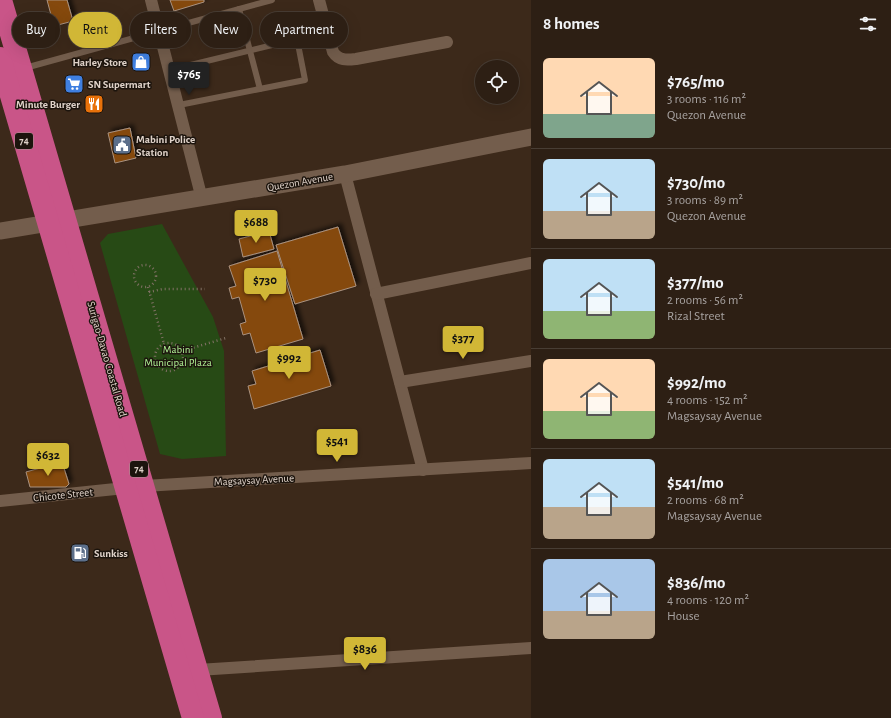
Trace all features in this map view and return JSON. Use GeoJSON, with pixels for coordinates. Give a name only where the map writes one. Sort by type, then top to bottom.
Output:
{"type":"FeatureCollection","features":[{"type":"Feature","properties":{"kind":"highway","name":"Surigao-Davao Coastal Road"},"geometry":{"type":"LineString","coordinates":[[1,0],[11,69],[134,487],[194,718]]}},
{"type":"Feature","properties":{"kind":"highway","name":"Surigao-Davao Coastal Road"},"geometry":{"type":"LineString","coordinates":[[134,487],[198,670],[211,718]]}},
{"type":"Feature","properties":{"kind":"street"},"geometry":{"type":"LineString","coordinates":[[151,0],[154,12]]}},
{"type":"Feature","properties":{"kind":"street"},"geometry":{"type":"LineString","coordinates":[[319,0],[333,52],[336,57],[343,60],[356,59],[448,42]]}},
{"type":"Feature","properties":{"kind":"street"},"geometry":{"type":"LineString","coordinates":[[164,48],[202,199]]}},
{"type":"Feature","properties":{"kind":"street","name":"Quezon Avenue"},"geometry":{"type":"LineString","coordinates":[[0,231],[202,199],[345,174],[531,137]]}},
{"type":"Feature","properties":{"kind":"street"},"geometry":{"type":"LineString","coordinates":[[345,174],[423,470]]}},
{"type":"Feature","properties":{"kind":"street"},"geometry":{"type":"LineString","coordinates":[[376,294],[531,263]]}},
{"type":"Feature","properties":{"kind":"street"},"geometry":{"type":"LineString","coordinates":[[400,382],[531,361]]}},
{"type":"Feature","properties":{"kind":"street","name":"Magsaysay Avenue"},"geometry":{"type":"LineString","coordinates":[[134,487],[531,463]]}},
{"type":"Feature","properties":{"kind":"street","name":"Chicote Street"},"geometry":{"type":"LineString","coordinates":[[0,501],[134,487]]}},
{"type":"Feature","properties":{"kind":"street"},"geometry":{"type":"LineString","coordinates":[[198,670],[531,648]]}},
{"type":"Feature","properties":{"kind":"lane"},"geometry":{"type":"LineString","coordinates":[[191,22],[272,0]]}},
{"type":"Feature","properties":{"kind":"lane"},"geometry":{"type":"LineString","coordinates":[[239,9],[260,89]]}},
{"type":"Feature","properties":{"kind":"lane"},"geometry":{"type":"LineString","coordinates":[[11,69],[130,39]]}},
{"type":"Feature","properties":{"kind":"lane"},"geometry":{"type":"LineString","coordinates":[[170,70],[297,39],[305,80],[179,105]]}},
{"type":"Feature","properties":{"kind":"path"},"geometry":{"type":"LineString","coordinates":[[146,264],[152,266],[156,272],[157,278],[154,284],[148,287],[141,287],[136,283],[134,277],[135,271],[140,266],[146,264]]}},
{"type":"Feature","properties":{"kind":"path"},"geometry":{"type":"LineString","coordinates":[[148,287],[164,344]]}},
{"type":"Feature","properties":{"kind":"path"},"geometry":{"type":"LineString","coordinates":[[149,292],[163,289],[205,289]]}},
{"type":"Feature","properties":{"kind":"path"},"geometry":{"type":"LineString","coordinates":[[182,350],[226,338]]}},
{"type":"Feature","properties":{"kind":"path"},"geometry":{"type":"LineString","coordinates":[[164,344],[174,344],[182,350],[184,358],[181,365],[176,370],[168,372],[161,369],[156,363],[155,356],[158,349],[164,344]]}},
{"type":"Feature","properties":{"kind":"green space","name":"Mabini Municipal Plaza"},"geometry":{"type":"Polygon","coordinates":[[[162,224],[213,317],[224,351],[226,456],[182,459],[160,454],[100,243],[108,234],[162,224]]]}},
{"type":"Feature","properties":{"kind":"building"},"geometry":{"type":"Polygon","coordinates":[[[47,0],[67,0],[70,12],[68,12],[68,22],[60,24],[60,12],[50,12],[47,0]]]}},
{"type":"Feature","properties":{"kind":"building"},"geometry":{"type":"Polygon","coordinates":[[[170,0],[204,0],[204,2],[174,11],[170,0]]]}},
{"type":"Feature","properties":{"kind":"building","name":"Mabini Police Station"},"geometry":{"type":"Polygon","coordinates":[[[130,128],[136,158],[115,163],[108,133],[130,128]]]}},
{"type":"Feature","properties":{"kind":"building"},"geometry":{"type":"Polygon","coordinates":[[[338,227],[356,286],[295,304],[276,245],[338,227]]]}},
{"type":"Feature","properties":{"kind":"building"},"geometry":{"type":"Polygon","coordinates":[[[269,231],[274,249],[243,257],[239,239],[269,231]]]}},
{"type":"Feature","properties":{"kind":"building"},"geometry":{"type":"Polygon","coordinates":[[[277,251],[303,339],[256,353],[250,333],[243,335],[240,324],[246,322],[239,297],[232,299],[229,288],[236,286],[229,266],[277,251]]]}},
{"type":"Feature","properties":{"kind":"building"},"geometry":{"type":"Polygon","coordinates":[[[320,350],[331,386],[254,409],[248,386],[256,384],[252,371],[320,350]]]}},
{"type":"Feature","properties":{"kind":"building"},"geometry":{"type":"Polygon","coordinates":[[[62,462],[69,484],[66,487],[30,487],[26,472],[62,462]]]}},
{"type":"Feature","properties":{"kind":"place","name":"Harley Store"},"geometry":{"type":"Point","coordinates":[141,62]}},
{"type":"Feature","properties":{"kind":"place","name":"SN Supermart"},"geometry":{"type":"Point","coordinates":[74,84]}},
{"type":"Feature","properties":{"kind":"place","name":"Minute Burger"},"geometry":{"type":"Point","coordinates":[94,104]}},
{"type":"Feature","properties":{"kind":"place","name":"Mabini Police Station"},"geometry":{"type":"Point","coordinates":[122,145]}},
{"type":"Feature","properties":{"kind":"place","name":"Sunkiss"},"geometry":{"type":"Point","coordinates":[80,553]}}]}
